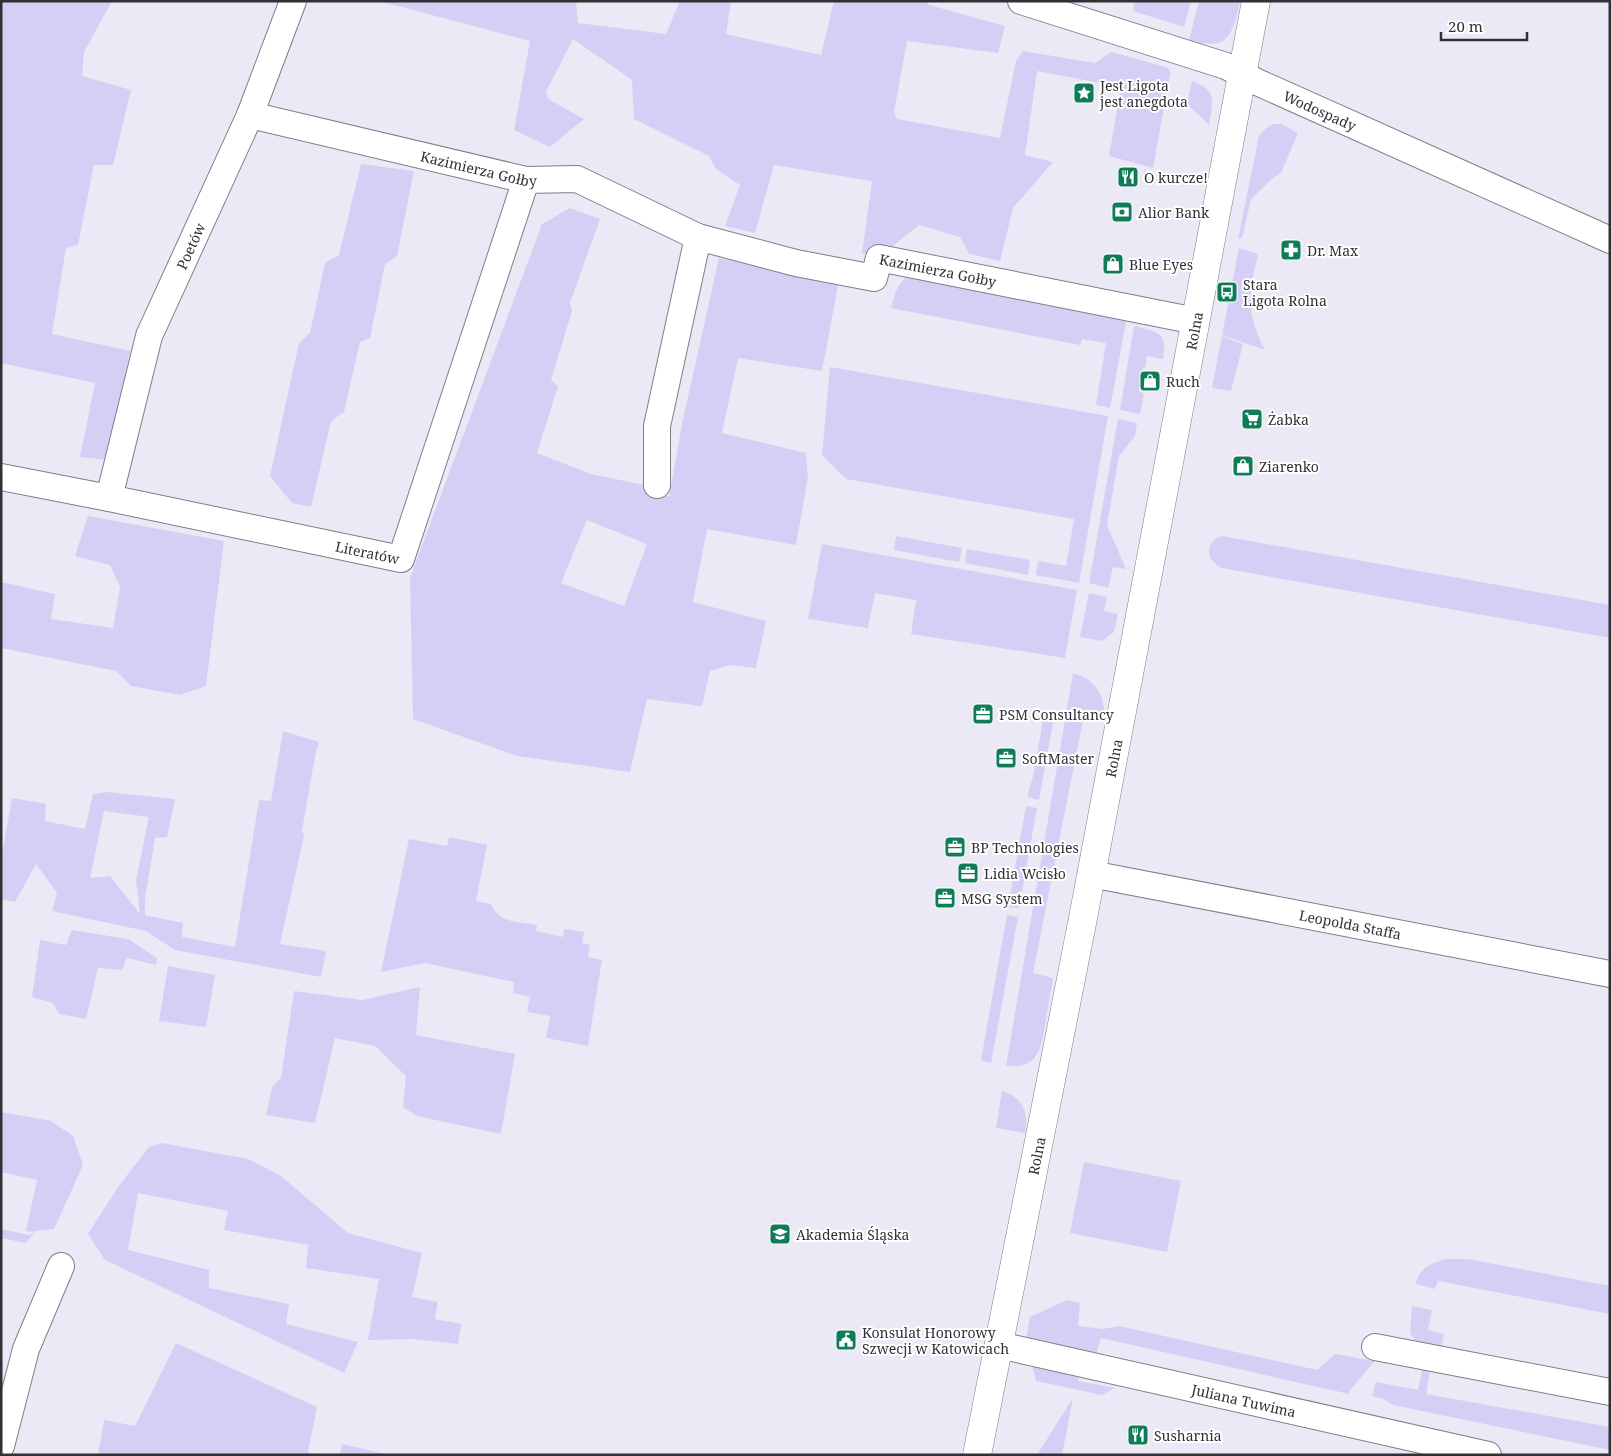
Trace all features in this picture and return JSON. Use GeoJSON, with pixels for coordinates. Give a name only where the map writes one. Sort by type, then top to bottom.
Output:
{"type":"FeatureCollection","features":[{"type":"Feature","properties":{"kind":"street","name":"Poetów"},"geometry":{"type":"LineString","coordinates":[[109,498],[149,336],[250,115],[294,1]]}},
{"type":"Feature","properties":{"kind":"street","name":"Wodospady"},"geometry":{"type":"LineString","coordinates":[[1022,1],[1226,66],[1610,240]]}},
{"type":"Feature","properties":{"kind":"street","name":"Rolna"},"geometry":{"type":"LineString","coordinates":[[977,1455],[1091,874],[1256,1]]}},
{"type":"Feature","properties":{"kind":"street","name":"Kazimierza Gołby"},"geometry":{"type":"LineString","coordinates":[[250,115],[526,180],[578,179],[698,237],[796,263],[874,278],[879,258],[1196,321]]}},
{"type":"Feature","properties":{"kind":"street","name":"Literatów"},"geometry":{"type":"LineString","coordinates":[[1,477],[401,560],[526,180]]}},
{"type":"Feature","properties":{"kind":"street"},"geometry":{"type":"LineString","coordinates":[[657,485],[657,426],[698,237]]}},
{"type":"Feature","properties":{"kind":"street","name":"Leopolda Staffa"},"geometry":{"type":"LineString","coordinates":[[1091,874],[1610,974]]}},
{"type":"Feature","properties":{"kind":"street"},"geometry":{"type":"LineString","coordinates":[[1,1446],[26,1349],[61,1266]]}},
{"type":"Feature","properties":{"kind":"street","name":"Juliana Tuwima"},"geometry":{"type":"LineString","coordinates":[[999,1345],[1488,1455]]}},
{"type":"Feature","properties":{"kind":"street"},"geometry":{"type":"LineString","coordinates":[[1375,1347],[1610,1392]]}},
{"type":"Feature","properties":{"kind":"shaded area"},"geometry":{"type":"Polygon","coordinates":[[[1,1],[112,1],[84,52],[82,76],[131,90],[113,165],[94,165],[78,245],[66,248],[52,334],[130,351],[107,460],[80,457],[95,383],[1,363],[1,1]]]}},
{"type":"Feature","properties":{"kind":"shaded area"},"geometry":{"type":"Polygon","coordinates":[[[379,1],[576,1],[578,23],[666,34],[680,1],[731,1],[726,34],[821,55],[834,1],[927,1],[929,5],[1005,26],[998,53],[907,41],[894,112],[897,119],[1000,138],[1016,61],[1023,51],[1095,63],[1111,52],[1166,67],[1170,74],[1153,168],[1109,156],[1121,87],[1037,71],[1025,155],[1053,162],[1013,208],[1000,261],[969,254],[960,237],[919,225],[888,250],[862,254],[872,181],[774,165],[755,233],[725,226],[740,185],[716,169],[709,156],[634,119],[632,80],[573,39],[546,92],[548,99],[584,119],[550,147],[514,130],[530,41],[379,1]]]}},
{"type":"Feature","properties":{"kind":"shaded area"},"geometry":{"type":"Polygon","coordinates":[[[1134,1],[1191,1],[1184,27],[1133,11],[1134,1]]]}},
{"type":"Feature","properties":{"kind":"shaded area"},"geometry":{"type":"Polygon","coordinates":[[[1199,1],[1240,2],[1231,32],[1221,42],[1213,44],[1189,40],[1199,1]]]}},
{"type":"Feature","properties":{"kind":"shaded area"},"geometry":{"type":"Polygon","coordinates":[[[1192,81],[1206,88],[1212,98],[1209,125],[1187,104],[1192,81]]]}},
{"type":"Feature","properties":{"kind":"shaded area"},"geometry":{"type":"Polygon","coordinates":[[[1273,124],[1281,124],[1298,133],[1281,173],[1251,199],[1242,238],[1238,239],[1259,136],[1273,124]]]}},
{"type":"Feature","properties":{"kind":"shaded area"},"geometry":{"type":"Polygon","coordinates":[[[361,164],[414,171],[397,256],[385,264],[370,338],[360,342],[344,412],[331,421],[311,507],[292,503],[270,476],[299,343],[310,333],[325,263],[339,255],[361,164]]]}},
{"type":"Feature","properties":{"kind":"shaded area"},"geometry":{"type":"Polygon","coordinates":[[[570,208],[600,219],[570,303],[572,311],[551,380],[558,386],[537,453],[591,474],[649,486],[669,497],[682,424],[719,258],[839,280],[822,371],[738,358],[722,433],[806,453],[808,477],[796,545],[707,529],[693,602],[766,621],[756,668],[730,665],[710,671],[702,706],[647,699],[630,772],[517,756],[413,719],[410,578],[542,224],[570,208]],[[587,520],[561,583],[624,606],[647,544],[587,520]]]}},
{"type":"Feature","properties":{"kind":"shaded area"},"geometry":{"type":"Polygon","coordinates":[[[1239,248],[1258,254],[1252,281],[1251,303],[1254,325],[1265,350],[1222,335],[1239,248]]]}},
{"type":"Feature","properties":{"kind":"shaded area"},"geometry":{"type":"Polygon","coordinates":[[[908,275],[1127,317],[1110,408],[1096,405],[1106,343],[1082,339],[1080,345],[891,308],[896,290],[908,275]]]}},
{"type":"Feature","properties":{"kind":"shaded area"},"geometry":{"type":"Polygon","coordinates":[[[1134,326],[1155,332],[1162,338],[1164,343],[1163,359],[1147,356],[1139,392],[1144,393],[1140,414],[1120,410],[1134,326]]]}},
{"type":"Feature","properties":{"kind":"shaded area"},"geometry":{"type":"Polygon","coordinates":[[[1222,336],[1243,344],[1231,391],[1212,388],[1222,336]]]}},
{"type":"Feature","properties":{"kind":"shaded area"},"geometry":{"type":"Polygon","coordinates":[[[830,367],[1108,416],[1079,583],[1036,575],[1038,561],[1066,566],[1074,519],[846,479],[822,455],[830,367]]]}},
{"type":"Feature","properties":{"kind":"shaded area"},"geometry":{"type":"Polygon","coordinates":[[[1118,419],[1137,423],[1135,436],[1119,456],[1107,525],[1126,569],[1113,567],[1108,588],[1089,583],[1118,419]]]}},
{"type":"Feature","properties":{"kind":"shaded area"},"geometry":{"type":"Polygon","coordinates":[[[88,516],[224,541],[206,686],[180,695],[131,686],[116,671],[1,648],[1,582],[55,594],[51,619],[113,628],[120,587],[110,565],[75,556],[88,516]]]}},
{"type":"Feature","properties":{"kind":"shaded area"},"geometry":{"type":"Polygon","coordinates":[[[896,536],[962,548],[959,562],[894,550],[896,536]]]}},
{"type":"Feature","properties":{"kind":"shaded area"},"geometry":{"type":"Polygon","coordinates":[[[1222,536],[1610,605],[1610,638],[1222,568],[1212,561],[1209,551],[1212,542],[1222,536]]]}},
{"type":"Feature","properties":{"kind":"shaded area"},"geometry":{"type":"Polygon","coordinates":[[[822,544],[1077,590],[1065,658],[911,634],[916,600],[875,593],[868,628],[808,619],[822,544]]]}},
{"type":"Feature","properties":{"kind":"shaded area"},"geometry":{"type":"Polygon","coordinates":[[[967,549],[1030,560],[1028,575],[965,563],[967,549]]]}},
{"type":"Feature","properties":{"kind":"shaded area"},"geometry":{"type":"Polygon","coordinates":[[[1089,593],[1107,597],[1104,611],[1118,614],[1114,632],[1102,641],[1080,637],[1089,593]]]}},
{"type":"Feature","properties":{"kind":"shaded area"},"geometry":{"type":"Polygon","coordinates":[[[1073,673],[1087,679],[1097,689],[1103,703],[1104,718],[1084,715],[1033,973],[1053,978],[1040,1047],[1037,1054],[1026,1064],[1006,1066],[1073,673]]]}},
{"type":"Feature","properties":{"kind":"shaded area"},"geometry":{"type":"Polygon","coordinates":[[[1043,720],[1053,722],[1039,800],[1027,797],[1034,773],[1043,720]]]}},
{"type":"Feature","properties":{"kind":"shaded area"},"geometry":{"type":"Polygon","coordinates":[[[283,731],[319,742],[302,831],[304,835],[280,944],[326,951],[321,977],[175,950],[146,931],[52,911],[57,893],[36,864],[15,902],[1,899],[1,860],[12,798],[46,804],[45,821],[85,829],[93,794],[107,792],[175,799],[167,837],[155,838],[145,899],[145,915],[183,923],[182,937],[235,947],[259,800],[271,801],[283,731]],[[104,811],[90,878],[110,876],[140,914],[136,880],[149,817],[104,811]]]}},
{"type":"Feature","properties":{"kind":"shaded area"},"geometry":{"type":"Polygon","coordinates":[[[1026,806],[1037,808],[1019,908],[1008,907],[1026,806]]]}},
{"type":"Feature","properties":{"kind":"shaded area"},"geometry":{"type":"Polygon","coordinates":[[[449,837],[487,845],[476,901],[491,904],[499,915],[504,918],[537,925],[536,931],[563,937],[564,929],[584,932],[582,943],[590,945],[588,957],[602,960],[588,1046],[546,1038],[550,1016],[527,1012],[530,997],[513,993],[514,982],[425,963],[381,972],[409,839],[447,846],[449,837]]]}},
{"type":"Feature","properties":{"kind":"shaded area"},"geometry":{"type":"Polygon","coordinates":[[[1007,915],[1018,917],[991,1063],[981,1060],[1007,915]]]}},
{"type":"Feature","properties":{"kind":"shaded area"},"geometry":{"type":"Polygon","coordinates":[[[72,930],[128,939],[157,958],[156,965],[127,958],[122,970],[98,968],[86,1019],[59,1014],[53,1003],[32,997],[40,940],[66,945],[72,930]]]}},
{"type":"Feature","properties":{"kind":"shaded area"},"geometry":{"type":"Polygon","coordinates":[[[168,966],[215,975],[206,1027],[159,1021],[168,966]]]}},
{"type":"Feature","properties":{"kind":"shaded area"},"geometry":{"type":"Polygon","coordinates":[[[420,987],[416,1035],[515,1054],[501,1134],[417,1116],[403,1107],[406,1076],[375,1046],[335,1038],[315,1123],[266,1115],[272,1087],[281,1078],[294,991],[362,1000],[420,987]]]}},
{"type":"Feature","properties":{"kind":"shaded area"},"geometry":{"type":"Polygon","coordinates":[[[1002,1091],[1015,1097],[1023,1107],[1026,1119],[1025,1133],[996,1128],[1002,1091]]]}},
{"type":"Feature","properties":{"kind":"shaded area"},"geometry":{"type":"Polygon","coordinates":[[[1,1112],[51,1121],[73,1136],[83,1165],[54,1229],[35,1231],[26,1243],[1,1238],[1,1229],[29,1235],[34,1232],[26,1231],[37,1180],[1,1172],[1,1112]]]}},
{"type":"Feature","properties":{"kind":"shaded area"},"geometry":{"type":"Polygon","coordinates":[[[162,1143],[248,1159],[281,1176],[348,1233],[422,1253],[412,1297],[438,1302],[435,1319],[461,1324],[458,1344],[413,1339],[368,1340],[379,1279],[306,1268],[308,1245],[224,1230],[228,1211],[138,1193],[128,1250],[209,1270],[209,1288],[289,1304],[286,1324],[358,1342],[344,1373],[105,1260],[88,1234],[118,1187],[149,1147],[162,1143]]]}},
{"type":"Feature","properties":{"kind":"shaded area"},"geometry":{"type":"Polygon","coordinates":[[[1084,1162],[1181,1181],[1167,1252],[1070,1233],[1084,1162]]]}},
{"type":"Feature","properties":{"kind":"shaded area"},"geometry":{"type":"Polygon","coordinates":[[[1446,1259],[1468,1259],[1610,1286],[1610,1314],[1438,1281],[1435,1289],[1416,1284],[1419,1274],[1426,1267],[1446,1259]]]}},
{"type":"Feature","properties":{"kind":"shaded area"},"geometry":{"type":"Polygon","coordinates":[[[1067,1300],[1080,1303],[1078,1326],[1103,1329],[1119,1326],[1317,1370],[1335,1354],[1375,1361],[1350,1390],[1349,1394],[1101,1338],[1096,1355],[1026,1339],[1030,1317],[1067,1300]]]}},
{"type":"Feature","properties":{"kind":"shaded area"},"geometry":{"type":"Polygon","coordinates":[[[1412,1306],[1432,1310],[1428,1330],[1444,1334],[1441,1350],[1418,1345],[1410,1333],[1412,1306]]]}},
{"type":"Feature","properties":{"kind":"shaded area"},"geometry":{"type":"Polygon","coordinates":[[[176,1343],[317,1407],[308,1452],[318,1455],[98,1455],[104,1420],[135,1426],[176,1343]]]}},
{"type":"Feature","properties":{"kind":"shaded area"},"geometry":{"type":"Polygon","coordinates":[[[1031,1360],[1080,1370],[1078,1381],[1115,1388],[1102,1395],[1036,1381],[1031,1360]]]}},
{"type":"Feature","properties":{"kind":"shaded area"},"geometry":{"type":"Polygon","coordinates":[[[1422,1370],[1430,1371],[1426,1394],[1610,1427],[1610,1450],[1393,1405],[1383,1399],[1372,1396],[1376,1382],[1418,1390],[1422,1370]]]}},
{"type":"Feature","properties":{"kind":"shaded area"},"geometry":{"type":"Polygon","coordinates":[[[1073,1398],[1062,1455],[1037,1455],[1073,1398]]]}},
{"type":"Feature","properties":{"kind":"shaded area"},"geometry":{"type":"Polygon","coordinates":[[[342,1444],[389,1455],[340,1455],[342,1444]]]}},
{"type":"Feature","properties":{"kind":"place","name":"Jest Ligota jest anegdota"},"geometry":{"type":"Point","coordinates":[1084,93]}},
{"type":"Feature","properties":{"kind":"place","name":"O kurcze!"},"geometry":{"type":"Point","coordinates":[1128,177]}},
{"type":"Feature","properties":{"kind":"place","name":"Alior Bank"},"geometry":{"type":"Point","coordinates":[1122,212]}},
{"type":"Feature","properties":{"kind":"place","name":"Dr. Max"},"geometry":{"type":"Point","coordinates":[1291,250]}},
{"type":"Feature","properties":{"kind":"place","name":"Blue Eyes"},"geometry":{"type":"Point","coordinates":[1113,264]}},
{"type":"Feature","properties":{"kind":"place","name":"Stara Ligota Rolna"},"geometry":{"type":"Point","coordinates":[1227,292]}},
{"type":"Feature","properties":{"kind":"place","name":"Ruch"},"geometry":{"type":"Point","coordinates":[1150,381]}},
{"type":"Feature","properties":{"kind":"place","name":"Żabka"},"geometry":{"type":"Point","coordinates":[1252,419]}},
{"type":"Feature","properties":{"kind":"place","name":"Ziarenko"},"geometry":{"type":"Point","coordinates":[1243,466]}},
{"type":"Feature","properties":{"kind":"place","name":"PSM Consultancy"},"geometry":{"type":"Point","coordinates":[983,714]}},
{"type":"Feature","properties":{"kind":"place","name":"SoftMaster"},"geometry":{"type":"Point","coordinates":[1006,758]}},
{"type":"Feature","properties":{"kind":"place","name":"BP Technologies"},"geometry":{"type":"Point","coordinates":[955,847]}},
{"type":"Feature","properties":{"kind":"place","name":"Lidia Wcisło"},"geometry":{"type":"Point","coordinates":[968,873]}},
{"type":"Feature","properties":{"kind":"place","name":"MSG System"},"geometry":{"type":"Point","coordinates":[945,898]}},
{"type":"Feature","properties":{"kind":"place","name":"Akademia Śląska"},"geometry":{"type":"Point","coordinates":[780,1234]}},
{"type":"Feature","properties":{"kind":"place","name":"Konsulat Honorowy Szwecji w Katowicach"},"geometry":{"type":"Point","coordinates":[846,1340]}},
{"type":"Feature","properties":{"kind":"place","name":"Susharnia"},"geometry":{"type":"Point","coordinates":[1138,1435]}}]}
